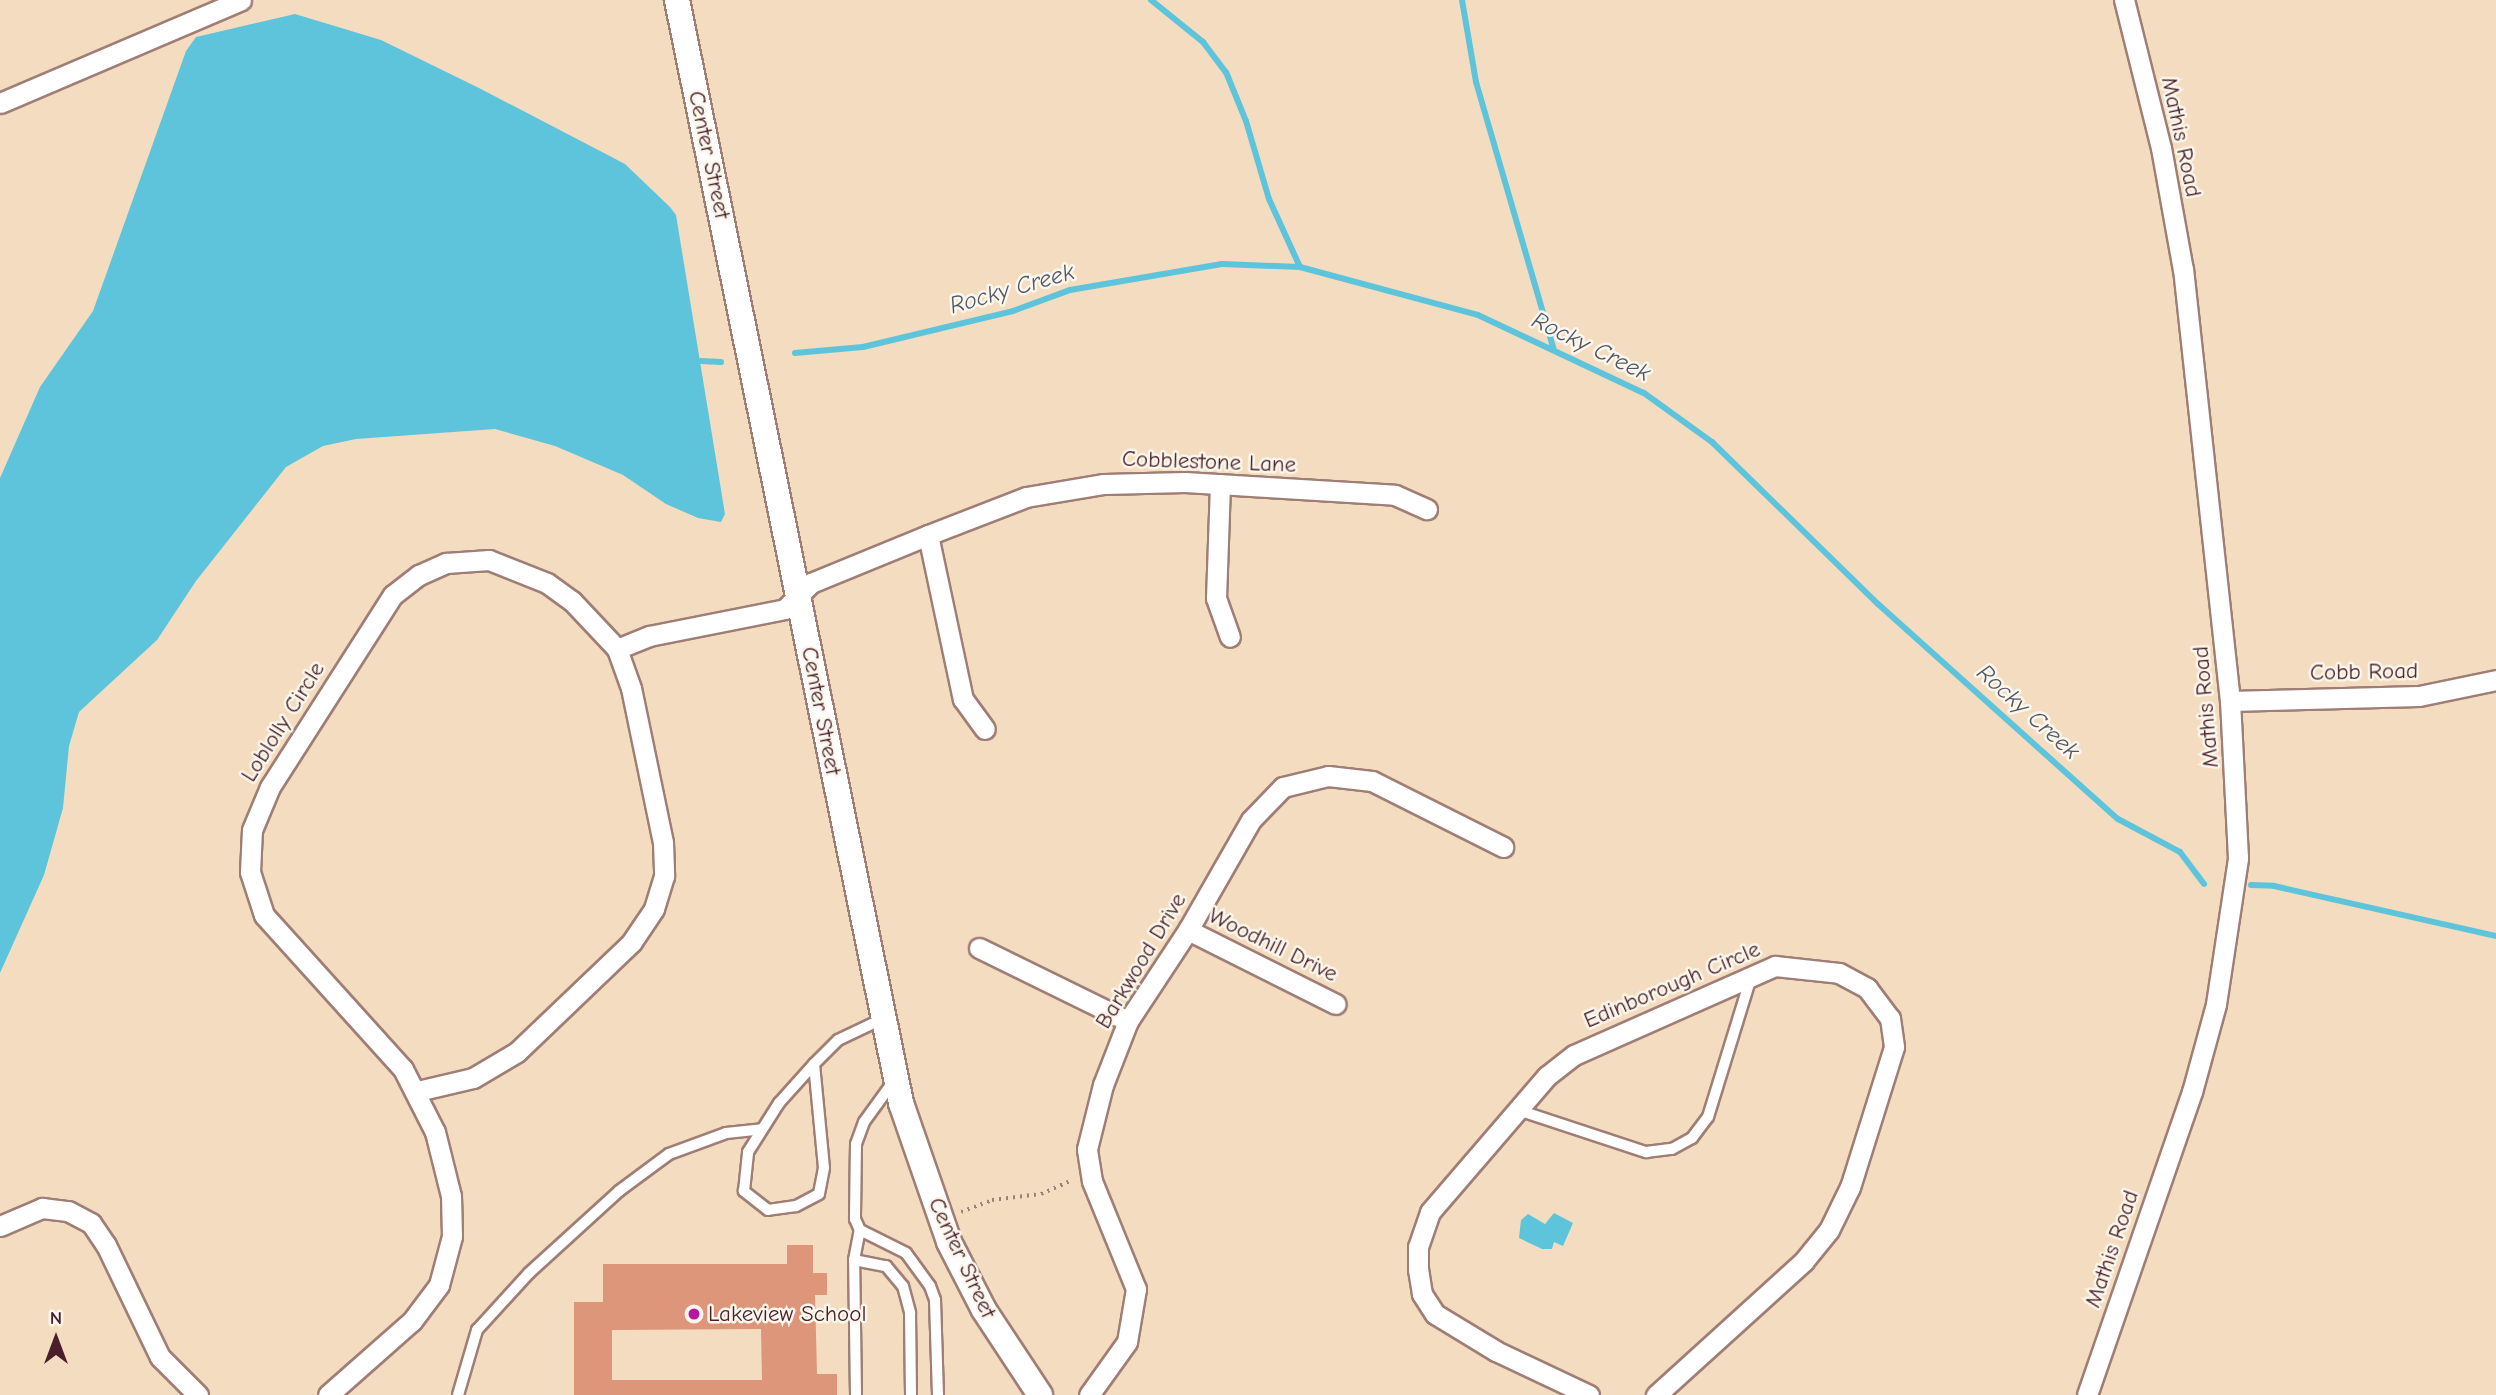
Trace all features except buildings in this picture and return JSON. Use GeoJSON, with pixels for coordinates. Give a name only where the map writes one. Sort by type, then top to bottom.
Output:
{"type":"FeatureCollection","features":[{"type":"Feature","properties":{"kind":"street"},"geometry":{"type":"LineString","coordinates":[[0,103],[241,0]]}},
{"type":"Feature","properties":{"kind":"street","name":"Center Street"},"geometry":{"type":"LineString","coordinates":[[677,0],[896,1079],[918,1160],[949,1242],[984,1310],[1040,1395]]}},
{"type":"Feature","properties":{"kind":"street","name":"Mathis Road"},"geometry":{"type":"LineString","coordinates":[[2087,1395],[2192,1092],[2216,1004],[2238,858],[2230,701],[2183,270],[2161,148],[2124,0]]}},
{"type":"Feature","properties":{"kind":"street","name":"Cobblestone Lane"},"geometry":{"type":"LineString","coordinates":[[800,597],[811,583],[1026,497],[1104,484],[1220,484],[1395,495],[1427,509]]}},
{"type":"Feature","properties":{"kind":"street"},"geometry":{"type":"LineString","coordinates":[[1220,484],[1216,597],[1230,637]]}},
{"type":"Feature","properties":{"kind":"street"},"geometry":{"type":"LineString","coordinates":[[928,535],[963,699],[985,729]]}},
{"type":"Feature","properties":{"kind":"street","name":"Loblolly Circle"},"geometry":{"type":"LineString","coordinates":[[328,1395],[418,1315],[444,1273],[452,1236],[451,1196],[435,1132],[418,1091],[403,1069],[264,915],[249,856],[260,804],[380,610],[405,584],[433,567],[465,559],[489,560],[522,570],[572,601],[617,649],[631,688],[663,842],[664,876],[654,909],[632,942],[506,1061],[473,1079],[418,1091]]}},
{"type":"Feature","properties":{"kind":"street"},"geometry":{"type":"LineString","coordinates":[[617,649],[649,636],[785,609],[800,597]]}},
{"type":"Feature","properties":{"kind":"street","name":"Cobb Road"},"geometry":{"type":"LineString","coordinates":[[2230,701],[2419,696],[2496,680]]}},
{"type":"Feature","properties":{"kind":"street","name":"Barkwood Drive"},"geometry":{"type":"LineString","coordinates":[[1089,1395],[1127,1342],[1136,1289],[1116,1248],[1091,1172],[1087,1149],[1097,1111],[1128,1021],[1188,930],[1251,820],[1283,786],[1328,776],[1372,781],[1503,847]]}},
{"type":"Feature","properties":{"kind":"street","name":"Woodhill Drive"},"geometry":{"type":"LineString","coordinates":[[1188,930],[1336,1004]]}},
{"type":"Feature","properties":{"kind":"street"},"geometry":{"type":"LineString","coordinates":[[979,948],[1128,1021]]}},
{"type":"Feature","properties":{"kind":"street","name":"Edinborough Circle"},"geometry":{"type":"LineString","coordinates":[[1589,1395],[1452,1327],[1435,1314],[1422,1294],[1418,1247],[1430,1212],[1547,1076],[1574,1055],[1775,966],[1839,973],[1867,989],[1890,1018],[1894,1047],[1870,1135],[1829,1230],[1804,1261],[1656,1395]]}},
{"type":"Feature","properties":{"kind":"street"},"geometry":{"type":"LineString","coordinates":[[0,1226],[42,1208],[68,1210],[91,1223],[106,1244],[153,1345],[182,1383],[198,1395]]}},
{"type":"Feature","properties":{"kind":"lane"},"geometry":{"type":"LineString","coordinates":[[1518,1110],[1646,1152],[1672,1149],[1692,1138],[1708,1117],[1752,974]]}},
{"type":"Feature","properties":{"kind":"lane"},"geometry":{"type":"LineString","coordinates":[[814,1064],[824,1168],[819,1194],[796,1206],[768,1210],[744,1191],[748,1152],[762,1129],[814,1064],[838,1040],[882,1019]]}},
{"type":"Feature","properties":{"kind":"lane"},"geometry":{"type":"LineString","coordinates":[[856,1395],[854,1260],[860,1230],[854,1203],[856,1144],[864,1122],[896,1079]]}},
{"type":"Feature","properties":{"kind":"lane"},"geometry":{"type":"LineString","coordinates":[[458,1395],[477,1330],[528,1273],[619,1191],[669,1154],[726,1133],[762,1129]]}},
{"type":"Feature","properties":{"kind":"lane"},"geometry":{"type":"LineString","coordinates":[[860,1230],[906,1253],[930,1286],[935,1300],[938,1395]]}},
{"type":"Feature","properties":{"kind":"lane"},"geometry":{"type":"LineString","coordinates":[[854,1260],[886,1266],[903,1286],[909,1313],[911,1395]]}},
{"type":"Feature","properties":{"kind":"path"},"geometry":{"type":"LineString","coordinates":[[961,1212],[992,1200],[1041,1194],[1091,1172]]}},
{"type":"Feature","properties":{"kind":"water"},"geometry":{"type":"Polygon","coordinates":[[[295,14],[381,40],[479,88],[625,164],[670,207],[676,215],[725,514],[721,522],[698,518],[666,504],[623,475],[555,446],[495,429],[356,439],[323,446],[286,467],[196,581],[157,640],[79,712],[69,746],[63,808],[44,875],[0,973],[0,478],[40,387],[93,311],[186,51],[196,37],[295,14]]]}},
{"type":"Feature","properties":{"kind":"water"},"geometry":{"type":"Polygon","coordinates":[[[1554,1213],[1573,1223],[1563,1246],[1554,1242],[1552,1249],[1542,1249],[1519,1238],[1521,1220],[1528,1214],[1545,1224],[1554,1213]]]}},
{"type":"Feature","properties":{"kind":"waterway"},"geometry":{"type":"LineString","coordinates":[[1151,0],[1203,42],[1226,72],[1246,121],[1269,199],[1300,267]]}},
{"type":"Feature","properties":{"kind":"waterway"},"geometry":{"type":"LineString","coordinates":[[1462,0],[1476,82],[1554,350]]}},
{"type":"Feature","properties":{"kind":"waterway","name":"Rocky Creek"},"geometry":{"type":"LineString","coordinates":[[795,353],[863,347],[1013,311],[1070,290],[1222,264],[1300,267],[1478,315],[1644,393],[1712,442],[1878,604],[2118,819],[2180,852],[2204,884]]}},
{"type":"Feature","properties":{"kind":"waterway","name":"Rocky Creek"},"geometry":{"type":"LineString","coordinates":[[701,361],[721,362]]}},
{"type":"Feature","properties":{"kind":"waterway","name":"Rocky Creek"},"geometry":{"type":"LineString","coordinates":[[2251,885],[2274,886],[2496,936]]}},
{"type":"Feature","properties":{"kind":"place","name":"Lakeview School"},"geometry":{"type":"Point","coordinates":[694,1314]}}]}
